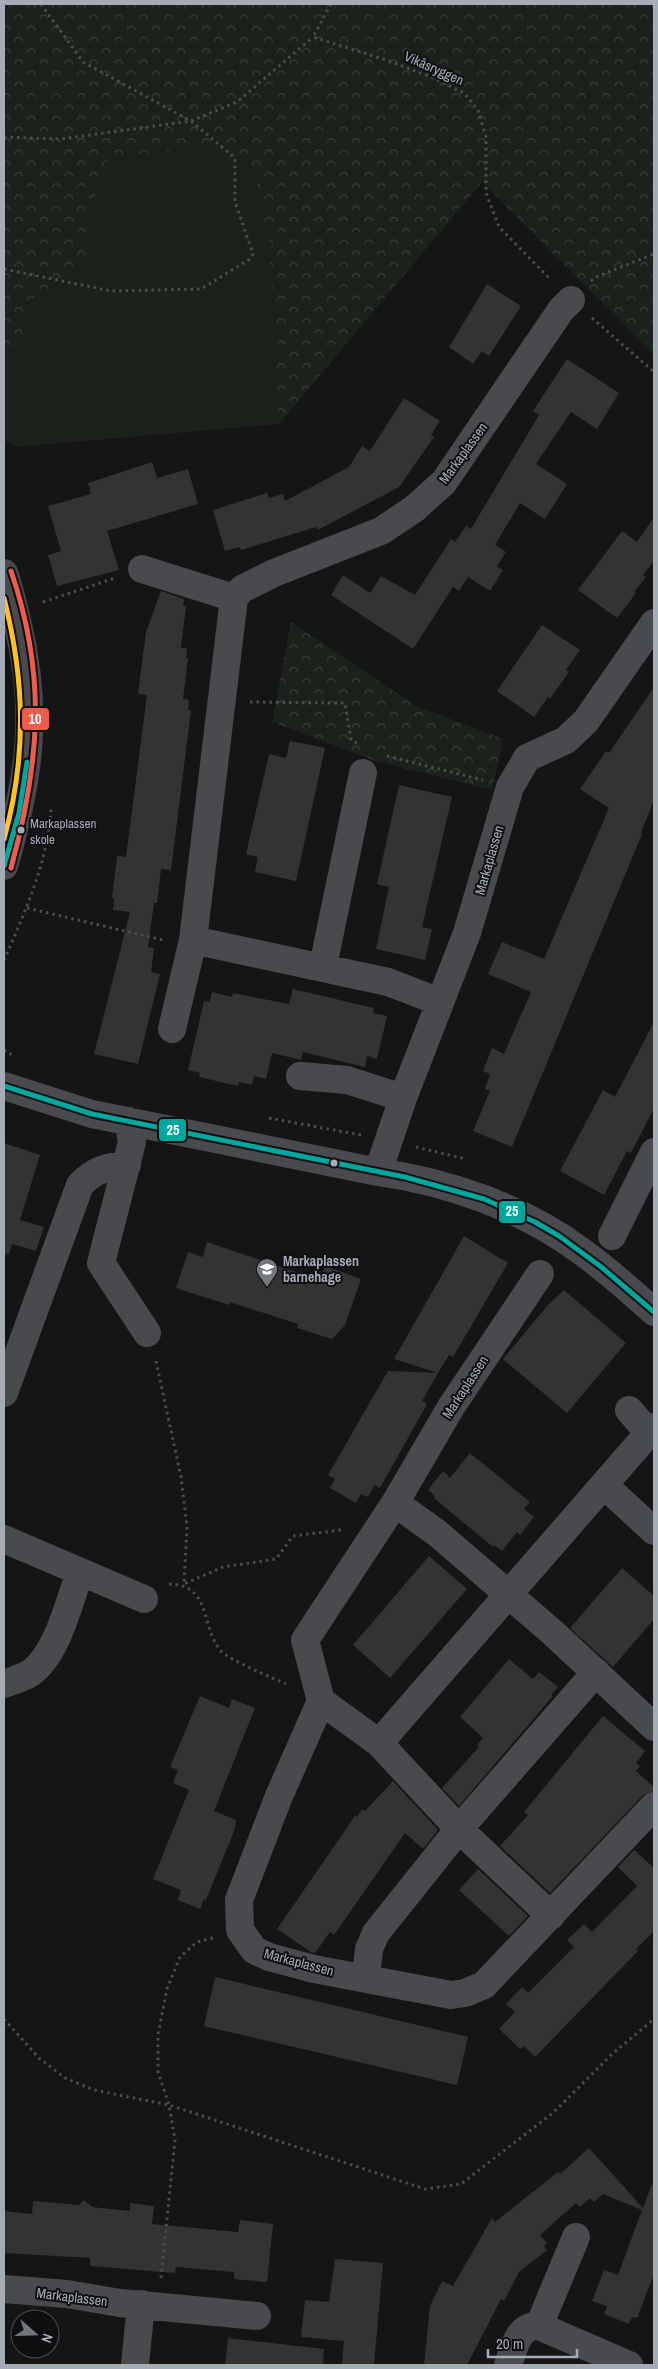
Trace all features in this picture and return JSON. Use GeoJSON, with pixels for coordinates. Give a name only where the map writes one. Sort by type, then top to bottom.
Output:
{"type":"FeatureCollection","features":[{"type":"Feature","properties":{"kind":"street","name":"Markaplassen"},"geometry":{"type":"LineString","coordinates":[[234,598],[242,589],[274,574],[381,531],[414,509],[444,482],[560,310],[571,300]]}},
{"type":"Feature","properties":{"kind":"street"},"geometry":{"type":"LineString","coordinates":[[142,569],[234,598],[220,702],[193,940],[172,1029]]}},
{"type":"Feature","properties":{"kind":"street"},"geometry":{"type":"LineString","coordinates":[[4,573],[24,649],[31,717],[19,813],[4,866]]}},
{"type":"Feature","properties":{"kind":"street","name":"Markaplassen"},"geometry":{"type":"LineString","coordinates":[[378,1172],[403,1098],[467,933],[510,787],[527,758],[566,740],[586,721],[654,623]]}},
{"type":"Feature","properties":{"kind":"street"},"geometry":{"type":"LineString","coordinates":[[323,966],[369,758]]}},
{"type":"Feature","properties":{"kind":"street"},"geometry":{"type":"LineString","coordinates":[[193,940],[323,966],[388,982],[440,1002]]}},
{"type":"Feature","properties":{"kind":"street"},"geometry":{"type":"LineString","coordinates":[[300,1076],[347,1080],[403,1098]]}},
{"type":"Feature","properties":{"kind":"street"},"geometry":{"type":"LineString","coordinates":[[4,1086],[92,1114],[378,1172],[418,1178],[474,1196],[514,1213],[580,1250],[654,1312]]}},
{"type":"Feature","properties":{"kind":"street"},"geometry":{"type":"LineString","coordinates":[[128,1121],[132,1142],[100,1263],[147,1333]]}},
{"type":"Feature","properties":{"kind":"street"},"geometry":{"type":"LineString","coordinates":[[612,1236],[654,1152]]}},
{"type":"Feature","properties":{"kind":"street"},"geometry":{"type":"LineString","coordinates":[[4,1393],[80,1185],[91,1174],[105,1167],[127,1165]]}},
{"type":"Feature","properties":{"kind":"street","name":"Markaplassen"},"geometry":{"type":"LineString","coordinates":[[321,1701],[305,1640],[395,1503],[452,1406],[540,1274]]}},
{"type":"Feature","properties":{"kind":"street"},"geometry":{"type":"LineString","coordinates":[[379,1743],[652,1430],[629,1410]]}},
{"type":"Feature","properties":{"kind":"street"},"geometry":{"type":"LineString","coordinates":[[604,1485],[654,1532]]}},
{"type":"Feature","properties":{"kind":"street"},"geometry":{"type":"LineString","coordinates":[[395,1503],[437,1533],[508,1594],[596,1672],[654,1727]]}},
{"type":"Feature","properties":{"kind":"street"},"geometry":{"type":"LineString","coordinates":[[4,1539],[144,1600]]}},
{"type":"Feature","properties":{"kind":"street"},"geometry":{"type":"LineString","coordinates":[[4,1684],[29,1674],[41,1662],[54,1643],[80,1572]]}},
{"type":"Feature","properties":{"kind":"street"},"geometry":{"type":"LineString","coordinates":[[366,1977],[369,1950],[376,1933],[458,1829],[596,1672]]}},
{"type":"Feature","properties":{"kind":"street"},"geometry":{"type":"LineString","coordinates":[[240,1930],[239,1900],[279,1796],[321,1701],[379,1743],[458,1829],[551,1916]]}},
{"type":"Feature","properties":{"kind":"street","name":"Markaplassen"},"geometry":{"type":"LineString","coordinates":[[240,1930],[254,1950],[269,1957],[314,1969],[366,1977],[451,1995],[473,1990],[484,1985],[654,1806]]}},
{"type":"Feature","properties":{"kind":"street"},"geometry":{"type":"LineString","coordinates":[[539,2326],[576,2237]]}},
{"type":"Feature","properties":{"kind":"street","name":"Markaplassen"},"geometry":{"type":"LineString","coordinates":[[4,2289],[258,2316]]}},
{"type":"Feature","properties":{"kind":"street"},"geometry":{"type":"LineString","coordinates":[[135,2365],[150,2305]]}},
{"type":"Feature","properties":{"kind":"street"},"geometry":{"type":"LineString","coordinates":[[508,2365],[522,2331],[532,2326],[539,2326],[629,2365]]}},
{"type":"Feature","properties":{"kind":"path"},"geometry":{"type":"LineString","coordinates":[[4,269],[111,292],[201,289],[250,259],[253,254],[235,202],[235,158],[191,120],[84,62],[41,4]]}},
{"type":"Feature","properties":{"kind":"path"},"geometry":{"type":"LineString","coordinates":[[4,137],[61,139],[191,120],[237,102],[313,37],[332,4]]}},
{"type":"Feature","properties":{"kind":"path","name":"Vikåsryggen"},"geometry":{"type":"LineString","coordinates":[[313,37],[386,60],[429,76],[464,93],[478,110],[486,137],[486,193],[499,227],[571,300],[654,372]]}},
{"type":"Feature","properties":{"kind":"path"},"geometry":{"type":"LineString","coordinates":[[571,300],[596,277],[654,254]]}},
{"type":"Feature","properties":{"kind":"path"},"geometry":{"type":"LineString","coordinates":[[14,610],[142,569]]}},
{"type":"Feature","properties":{"kind":"path"},"geometry":{"type":"LineString","coordinates":[[220,702],[345,703],[351,740],[369,758],[510,787]]}},
{"type":"Feature","properties":{"kind":"path"},"geometry":{"type":"LineString","coordinates":[[27,908],[169,941],[193,940]]}},
{"type":"Feature","properties":{"kind":"path"},"geometry":{"type":"LineString","coordinates":[[147,1333],[161,1376],[168,1425],[181,1477],[187,1527],[184,1584]]}},
{"type":"Feature","properties":{"kind":"path"},"geometry":{"type":"LineString","coordinates":[[144,1600],[166,1584],[184,1584],[223,1567],[276,1559],[293,1536],[379,1526]]}},
{"type":"Feature","properties":{"kind":"path"},"geometry":{"type":"LineString","coordinates":[[184,1584],[198,1596],[203,1605],[213,1638],[222,1653],[321,1701]]}},
{"type":"Feature","properties":{"kind":"path"},"geometry":{"type":"LineString","coordinates":[[150,2305],[176,2140],[158,2072],[158,2034],[167,1989],[180,1957],[197,1942],[240,1930]]}},
{"type":"Feature","properties":{"kind":"path"},"geometry":{"type":"LineString","coordinates":[[4,2019],[38,2058],[65,2078],[94,2090],[168,2105],[426,2189],[461,2184],[554,2112],[611,2055],[654,2019]]}},
{"type":"Feature","properties":{"kind":"green space"},"geometry":{"type":"Polygon","coordinates":[[[4,4],[654,4],[654,355],[482,182],[279,424],[269,244],[254,171],[225,142],[108,160],[90,211],[88,262],[30,301],[21,339],[4,361],[4,4]]]}},
{"type":"Feature","properties":{"kind":"green space"},"geometry":{"type":"Polygon","coordinates":[[[225,142],[254,171],[269,244],[279,424],[15,447],[4,440],[4,361],[21,339],[30,301],[88,262],[90,211],[108,160],[225,142]]]}},
{"type":"Feature","properties":{"kind":"green space"},"geometry":{"type":"Polygon","coordinates":[[[291,622],[416,706],[503,739],[492,790],[376,761],[272,722],[291,622]]]}},
{"type":"Feature","properties":{"kind":"building"},"geometry":{"type":"Polygon","coordinates":[[[487,284],[521,306],[489,356],[482,351],[473,364],[449,347],[487,284]]]}},
{"type":"Feature","properties":{"kind":"building"},"geometry":{"type":"Polygon","coordinates":[[[567,359],[619,393],[597,429],[571,412],[536,464],[567,484],[545,519],[520,503],[495,545],[506,552],[497,566],[503,570],[490,591],[468,577],[459,591],[453,587],[413,649],[331,595],[343,575],[370,593],[381,576],[415,595],[451,539],[455,542],[466,526],[471,529],[539,415],[533,411],[567,359]]]}},
{"type":"Feature","properties":{"kind":"building"},"geometry":{"type":"Polygon","coordinates":[[[404,398],[440,421],[431,435],[434,437],[399,487],[318,530],[316,527],[241,550],[240,547],[225,551],[213,510],[267,493],[269,498],[283,494],[285,501],[349,467],[362,446],[370,451],[404,398]]]}},
{"type":"Feature","properties":{"kind":"building"},"geometry":{"type":"Polygon","coordinates":[[[152,462],[157,478],[188,469],[198,504],[107,531],[119,570],[57,586],[48,555],[61,551],[48,506],[91,494],[88,483],[152,462]]]}},
{"type":"Feature","properties":{"kind":"building"},"geometry":{"type":"Polygon","coordinates":[[[654,517],[654,561],[643,575],[646,577],[634,592],[636,593],[617,618],[578,590],[622,531],[637,542],[654,517]]]}},
{"type":"Feature","properties":{"kind":"building"},"geometry":{"type":"Polygon","coordinates":[[[161,591],[184,599],[183,606],[186,606],[181,648],[187,648],[186,658],[188,658],[183,699],[189,700],[188,710],[191,710],[171,870],[161,869],[157,903],[154,903],[148,947],[154,948],[151,972],[160,974],[138,1064],[94,1054],[130,912],[113,910],[114,898],[112,898],[117,856],[126,857],[147,695],[138,694],[146,632],[161,591]]]}},
{"type":"Feature","properties":{"kind":"building"},"geometry":{"type":"Polygon","coordinates":[[[542,625],[580,650],[566,670],[569,672],[550,699],[548,697],[534,717],[497,691],[542,625]]]}},
{"type":"Feature","properties":{"kind":"building"},"geometry":{"type":"Polygon","coordinates":[[[654,687],[654,800],[642,834],[512,1147],[473,1131],[490,1091],[485,1089],[490,1074],[483,1071],[492,1048],[504,1054],[531,992],[488,974],[502,942],[544,959],[609,808],[580,789],[606,751],[609,753],[654,687]]]}},
{"type":"Feature","properties":{"kind":"building"},"geometry":{"type":"Polygon","coordinates":[[[290,741],[325,748],[296,881],[255,872],[258,857],[246,854],[269,754],[286,758],[290,741]]]}},
{"type":"Feature","properties":{"kind":"building"},"geometry":{"type":"Polygon","coordinates":[[[399,785],[452,797],[422,927],[432,929],[425,960],[376,949],[389,887],[377,884],[399,785]]]}},
{"type":"Feature","properties":{"kind":"building"},"geometry":{"type":"Polygon","coordinates":[[[293,989],[374,1008],[373,1013],[387,1016],[377,1059],[367,1056],[365,1067],[303,1052],[301,1060],[272,1053],[266,1079],[254,1076],[252,1085],[239,1082],[238,1086],[199,1077],[200,1073],[188,1070],[204,1001],[210,1002],[212,992],[232,997],[233,993],[289,1004],[293,989]]]}},
{"type":"Feature","properties":{"kind":"building"},"geometry":{"type":"Polygon","coordinates":[[[654,1022],[654,1108],[631,1153],[627,1151],[604,1195],[560,1171],[603,1090],[615,1097],[654,1022]]]}},
{"type":"Feature","properties":{"kind":"building"},"geometry":{"type":"Polygon","coordinates":[[[4,1143],[40,1155],[20,1220],[44,1227],[36,1251],[12,1244],[9,1254],[4,1253],[4,1143]]]}},
{"type":"Feature","properties":{"kind":"building"},"geometry":{"type":"Polygon","coordinates":[[[464,1236],[508,1263],[453,1357],[449,1355],[438,1373],[394,1359],[464,1236]]]}},
{"type":"Feature","properties":{"kind":"building"},"geometry":{"type":"Polygon","coordinates":[[[207,1242],[320,1280],[325,1266],[361,1279],[345,1325],[332,1339],[297,1328],[298,1324],[230,1302],[229,1305],[176,1288],[188,1252],[203,1257],[207,1242]]]}},
{"type":"Feature","properties":{"kind":"building"},"geometry":{"type":"Polygon","coordinates":[[[564,1290],[626,1343],[567,1413],[503,1359],[548,1305],[564,1290]]]}},
{"type":"Feature","properties":{"kind":"building"},"geometry":{"type":"Polygon","coordinates":[[[388,1371],[438,1373],[422,1401],[427,1404],[380,1488],[375,1485],[368,1497],[361,1494],[356,1503],[330,1488],[335,1479],[328,1475],[388,1371]]]}},
{"type":"Feature","properties":{"kind":"building"},"geometry":{"type":"Polygon","coordinates":[[[470,1453],[530,1502],[524,1509],[534,1517],[520,1535],[517,1532],[502,1551],[494,1545],[493,1547],[434,1498],[435,1496],[428,1490],[443,1471],[450,1478],[470,1453]]]}},
{"type":"Feature","properties":{"kind":"building"},"geometry":{"type":"Polygon","coordinates":[[[429,1556],[467,1589],[390,1678],[353,1645],[429,1556]]]}},
{"type":"Feature","properties":{"kind":"building"},"geometry":{"type":"Polygon","coordinates":[[[622,1568],[654,1596],[654,1619],[613,1667],[570,1628],[622,1568]]]}},
{"type":"Feature","properties":{"kind":"building"},"geometry":{"type":"Polygon","coordinates":[[[509,1659],[533,1679],[539,1672],[558,1687],[551,1695],[553,1696],[459,1806],[442,1788],[479,1747],[477,1745],[483,1738],[460,1717],[509,1659]]]}},
{"type":"Feature","properties":{"kind":"building"},"geometry":{"type":"Polygon","coordinates":[[[200,1696],[229,1708],[232,1699],[255,1708],[214,1811],[236,1820],[235,1829],[206,1900],[204,1899],[200,1909],[178,1900],[181,1890],[153,1879],[189,1790],[173,1783],[178,1770],[170,1767],[200,1696]]]}},
{"type":"Feature","properties":{"kind":"building"},"geometry":{"type":"Polygon","coordinates":[[[603,1716],[645,1751],[636,1763],[640,1766],[636,1771],[654,1787],[654,1791],[643,1795],[550,1893],[500,1846],[528,1815],[524,1812],[603,1716]]]}},
{"type":"Feature","properties":{"kind":"building"},"geometry":{"type":"Polygon","coordinates":[[[393,1781],[438,1830],[423,1849],[405,1833],[334,1935],[330,1932],[315,1953],[311,1952],[277,1929],[355,1816],[357,1817],[362,1809],[365,1811],[393,1781]]]}},
{"type":"Feature","properties":{"kind":"building"},"geometry":{"type":"Polygon","coordinates":[[[634,1850],[654,1868],[654,1931],[636,1949],[638,1951],[535,2057],[524,2046],[520,2049],[499,2029],[515,2012],[506,2004],[522,1987],[528,1993],[574,1947],[567,1940],[584,1924],[592,1932],[637,1886],[618,1867],[634,1850]]]}},
{"type":"Feature","properties":{"kind":"building"},"geometry":{"type":"Polygon","coordinates":[[[478,1869],[528,1916],[509,1936],[459,1890],[478,1869]]]}},
{"type":"Feature","properties":{"kind":"building"},"geometry":{"type":"Polygon","coordinates":[[[215,1977],[468,2037],[457,2085],[204,2026],[215,1977]]]}},
{"type":"Feature","properties":{"kind":"building"},"geometry":{"type":"Polygon","coordinates":[[[589,2148],[643,2208],[652,2184],[654,2185],[654,2274],[637,2318],[632,2317],[629,2324],[604,2314],[607,2306],[592,2301],[604,2270],[618,2275],[642,2210],[603,2194],[594,2202],[590,2198],[580,2207],[576,2203],[540,2235],[547,2243],[544,2246],[547,2250],[519,2272],[504,2301],[501,2299],[467,2365],[424,2365],[430,2306],[442,2281],[453,2286],[492,2218],[495,2222],[558,2172],[560,2174],[589,2148]]]}},
{"type":"Feature","properties":{"kind":"building"},"geometry":{"type":"Polygon","coordinates":[[[84,2200],[92,2207],[130,2211],[130,2203],[154,2206],[152,2224],[238,2232],[240,2220],[273,2224],[267,2282],[234,2279],[234,2272],[176,2267],[175,2273],[90,2266],[90,2258],[4,2253],[4,2211],[32,2214],[33,2201],[79,2205],[84,2200]]]}},
{"type":"Feature","properties":{"kind":"building"},"geometry":{"type":"Polygon","coordinates":[[[335,2259],[383,2263],[374,2365],[342,2365],[344,2341],[301,2337],[305,2300],[329,2302],[335,2259]]]}},
{"type":"Feature","properties":{"kind":"building"},"geometry":{"type":"Polygon","coordinates":[[[228,2338],[324,2349],[323,2365],[225,2365],[228,2338]]]}},
{"type":"Feature","properties":{"kind":"transit line","name":"10"},"geometry":{"type":"LineString","coordinates":[[11,571],[23,610],[30,647],[35,719],[28,792],[11,868]]}},
{"type":"Feature","properties":{"kind":"transit line"},"geometry":{"type":"LineString","coordinates":[[4,598],[16,659],[20,718],[17,778],[4,839]]}},
{"type":"Feature","properties":{"kind":"transit line","name":"25"},"geometry":{"type":"LineString","coordinates":[[4,866],[19,813],[27,762]]}},
{"type":"Feature","properties":{"kind":"transit line","name":"25"},"geometry":{"type":"LineString","coordinates":[[4,1086],[92,1114],[405,1177],[484,1199],[535,1222],[559,1236],[600,1266],[654,1312]]}},
{"type":"Feature","properties":{"kind":"place","name":"Markaplassen skole"},"geometry":{"type":"Point","coordinates":[21,830]}},
{"type":"Feature","properties":{"kind":"place","name":"Markaplassen barnehage"},"geometry":{"type":"Point","coordinates":[267,1288]}}]}
